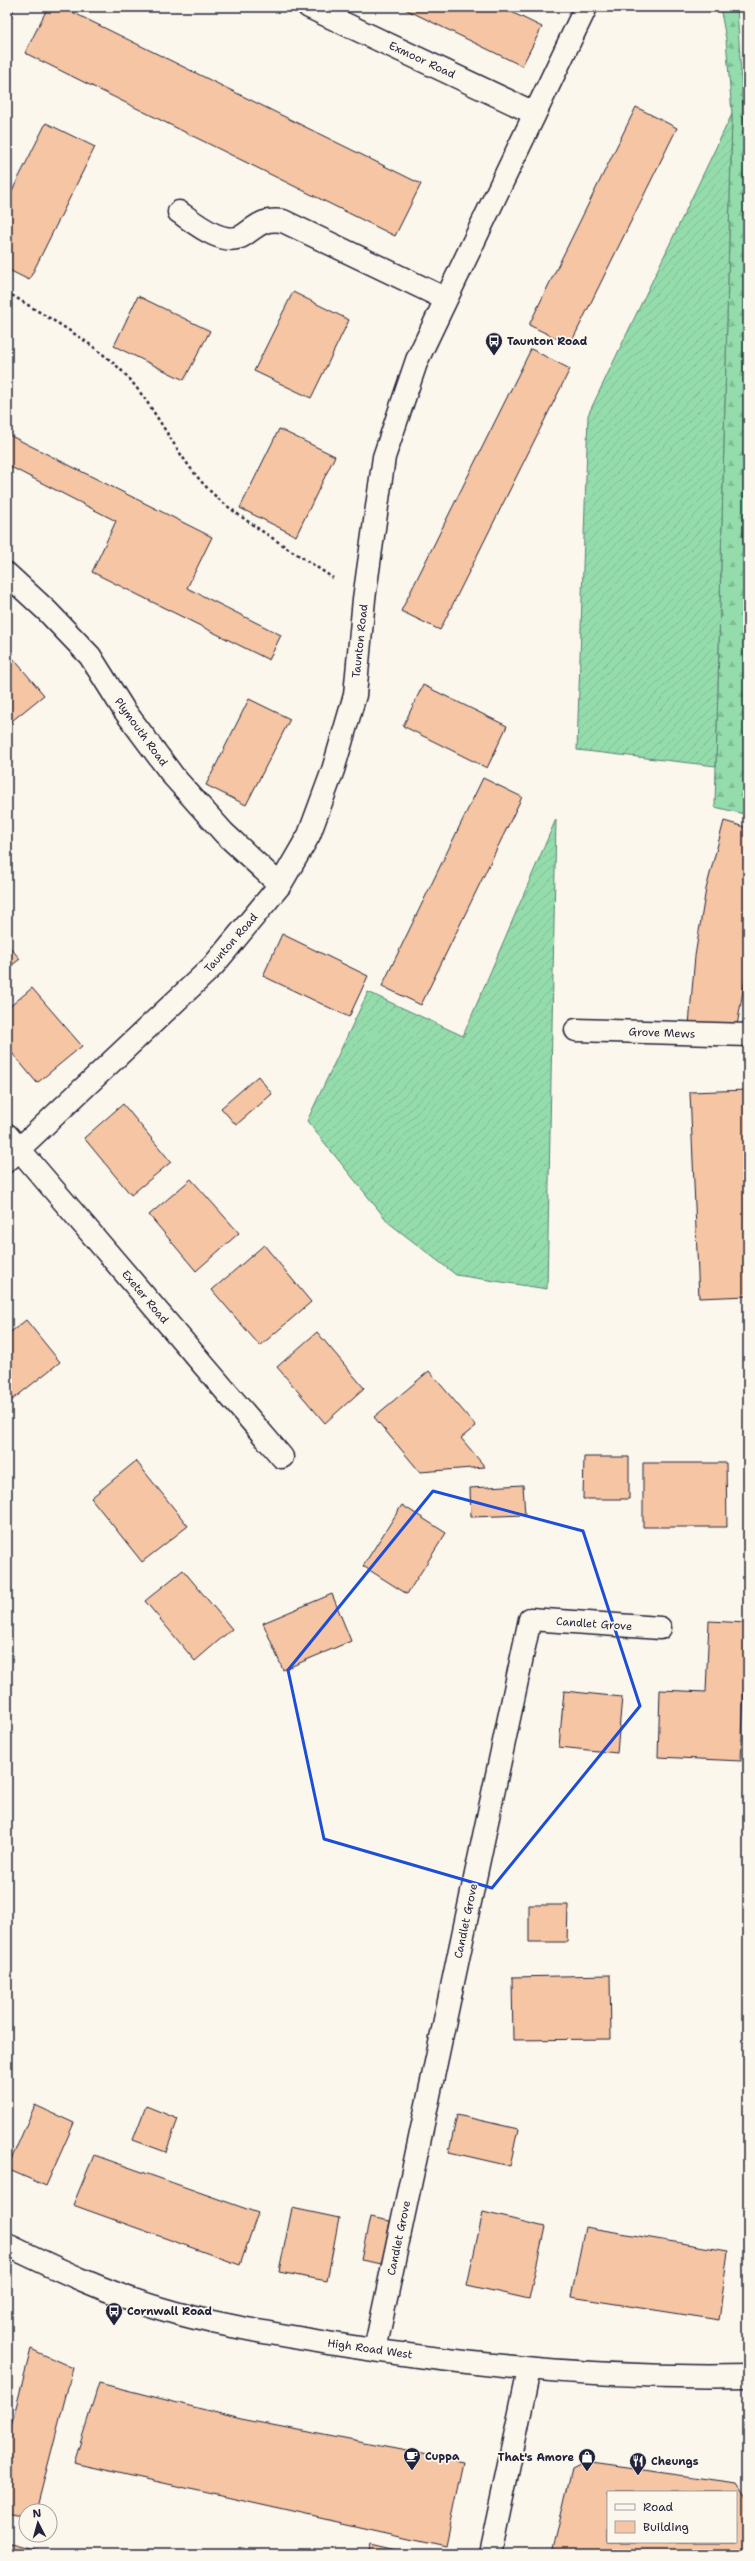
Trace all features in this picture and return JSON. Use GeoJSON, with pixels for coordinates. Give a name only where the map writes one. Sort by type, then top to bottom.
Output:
{"type":"FeatureCollection","features":[{"type":"Feature","properties":{"kind":"street","name":"Exmoor Road"},"geometry":{"type":"LineString","coordinates":[[309,7],[534,113]]}},
{"type":"Feature","properties":{"kind":"street","name":"Taunton Road"},"geometry":{"type":"LineString","coordinates":[[11,1148],[212,966],[280,885],[309,835],[333,770],[355,695],[364,599],[384,457],[417,360],[586,7]]}},
{"type":"Feature","properties":{"kind":"street"},"geometry":{"type":"LineString","coordinates":[[179,212],[211,233],[232,238],[243,236],[254,226],[268,220],[283,221],[446,299]]}},
{"type":"Feature","properties":{"kind":"street","name":"Plymouth Road"},"geometry":{"type":"LineString","coordinates":[[7,574],[47,611],[90,656],[124,710],[174,777],[224,833],[280,885]]}},
{"type":"Feature","properties":{"kind":"street","name":"Grove Mews"},"geometry":{"type":"LineString","coordinates":[[576,1030],[748,1035]]}},
{"type":"Feature","properties":{"kind":"street","name":"Exeter Road"},"geometry":{"type":"LineString","coordinates":[[11,1148],[282,1457]]}},
{"type":"Feature","properties":{"kind":"street","name":"Candlet Grove"},"geometry":{"type":"LineString","coordinates":[[375,2350],[530,1619],[660,1628]]}},
{"type":"Feature","properties":{"kind":"street","name":"High Road West"},"geometry":{"type":"LineString","coordinates":[[7,2245],[54,2268],[162,2309],[258,2331],[375,2350],[530,2370],[699,2377],[748,2376]]}},
{"type":"Feature","properties":{"kind":"street"},"geometry":{"type":"LineString","coordinates":[[490,2554],[530,2370]]}},
{"type":"Feature","properties":{"kind":"path"},"geometry":{"type":"LineString","coordinates":[[7,36],[13,7]]}},
{"type":"Feature","properties":{"kind":"path"},"geometry":{"type":"LineString","coordinates":[[7,292],[87,342],[122,372],[153,412],[182,458],[221,500],[364,599]]}},
{"type":"Feature","properties":{"kind":"highlighted area"},"geometry":{"type":"Polygon","coordinates":[[[433,1491],[583,1531],[640,1706],[492,1888],[324,1839],[288,1670],[433,1491]]]}},
{"type":"Feature","properties":{"kind":"green space"},"geometry":{"type":"Polygon","coordinates":[[[720,7],[737,7],[748,195],[748,815],[715,807],[732,114],[726,39],[720,7]]]}},
{"type":"Feature","properties":{"kind":"green space"},"geometry":{"type":"Polygon","coordinates":[[[732,114],[716,766],[577,750],[588,415],[732,114]]]}},
{"type":"Feature","properties":{"kind":"green space"},"geometry":{"type":"Polygon","coordinates":[[[556,819],[547,1289],[456,1275],[389,1223],[307,1121],[368,992],[463,1036],[556,819]]]}},
{"type":"Feature","properties":{"kind":"building"},"geometry":{"type":"Polygon","coordinates":[[[48,7],[62,7],[421,184],[395,236],[25,53],[48,7]]]}},
{"type":"Feature","properties":{"kind":"building"},"geometry":{"type":"Polygon","coordinates":[[[401,7],[501,7],[542,27],[522,66],[401,7]]]}},
{"type":"Feature","properties":{"kind":"building"},"geometry":{"type":"Polygon","coordinates":[[[636,107],[677,128],[570,345],[529,325],[636,107]]]}},
{"type":"Feature","properties":{"kind":"building"},"geometry":{"type":"Polygon","coordinates":[[[46,123],[95,147],[29,280],[7,269],[7,201],[46,123]]]}},
{"type":"Feature","properties":{"kind":"building"},"geometry":{"type":"Polygon","coordinates":[[[293,292],[349,320],[311,398],[254,371],[293,292]]]}},
{"type":"Feature","properties":{"kind":"building"},"geometry":{"type":"Polygon","coordinates":[[[138,296],[210,331],[184,380],[114,346],[138,296]]]}},
{"type":"Feature","properties":{"kind":"building"},"geometry":{"type":"Polygon","coordinates":[[[531,349],[570,369],[440,630],[401,611],[531,349]]]}},
{"type":"Feature","properties":{"kind":"building"},"geometry":{"type":"Polygon","coordinates":[[[279,429],[335,456],[296,536],[240,508],[279,429]]]}},
{"type":"Feature","properties":{"kind":"building"},"geometry":{"type":"Polygon","coordinates":[[[7,434],[212,537],[187,588],[281,635],[269,660],[92,572],[116,521],[7,465],[7,434]]]}},
{"type":"Feature","properties":{"kind":"building"},"geometry":{"type":"Polygon","coordinates":[[[7,651],[44,695],[7,725],[7,651]]]}},
{"type":"Feature","properties":{"kind":"building"},"geometry":{"type":"Polygon","coordinates":[[[423,685],[507,726],[487,768],[403,726],[423,685]]]}},
{"type":"Feature","properties":{"kind":"building"},"geometry":{"type":"Polygon","coordinates":[[[249,699],[290,719],[246,805],[206,785],[249,699]]]}},
{"type":"Feature","properties":{"kind":"building"},"geometry":{"type":"Polygon","coordinates":[[[483,778],[522,797],[421,1005],[382,986],[483,778]]]}},
{"type":"Feature","properties":{"kind":"building"},"geometry":{"type":"Polygon","coordinates":[[[724,821],[748,828],[748,962],[737,1026],[689,1025],[695,956],[706,889],[724,821]]]}},
{"type":"Feature","properties":{"kind":"building"},"geometry":{"type":"Polygon","coordinates":[[[282,934],[368,976],[349,1017],[263,976],[282,934]]]}},
{"type":"Feature","properties":{"kind":"building"},"geometry":{"type":"Polygon","coordinates":[[[7,944],[20,959],[7,969],[7,944]]]}},
{"type":"Feature","properties":{"kind":"building"},"geometry":{"type":"Polygon","coordinates":[[[32,988],[82,1046],[37,1083],[7,1047],[7,1009],[32,988]]]}},
{"type":"Feature","properties":{"kind":"building"},"geometry":{"type":"Polygon","coordinates":[[[258,1076],[272,1094],[236,1125],[221,1108],[258,1076]]]}},
{"type":"Feature","properties":{"kind":"building"},"geometry":{"type":"Polygon","coordinates":[[[748,1090],[748,1296],[699,1298],[690,1092],[748,1090]]]}},
{"type":"Feature","properties":{"kind":"building"},"geometry":{"type":"Polygon","coordinates":[[[123,1104],[171,1162],[131,1195],[84,1138],[123,1104]]]}},
{"type":"Feature","properties":{"kind":"building"},"geometry":{"type":"Polygon","coordinates":[[[191,1179],[239,1233],[196,1271],[149,1215],[191,1179]]]}},
{"type":"Feature","properties":{"kind":"building"},"geometry":{"type":"Polygon","coordinates":[[[264,1245],[311,1302],[260,1346],[212,1290],[264,1245]]]}},
{"type":"Feature","properties":{"kind":"building"},"geometry":{"type":"Polygon","coordinates":[[[26,1320],[60,1362],[7,1404],[7,1335],[26,1320]]]}},
{"type":"Feature","properties":{"kind":"building"},"geometry":{"type":"Polygon","coordinates":[[[317,1332],[364,1388],[325,1423],[277,1367],[317,1332]]]}},
{"type":"Feature","properties":{"kind":"building"},"geometry":{"type":"Polygon","coordinates":[[[429,1371],[476,1426],[461,1438],[485,1467],[420,1472],[374,1417],[429,1371]]]}},
{"type":"Feature","properties":{"kind":"building"},"geometry":{"type":"Polygon","coordinates":[[[584,1457],[629,1457],[629,1499],[583,1499],[584,1457]]]}},
{"type":"Feature","properties":{"kind":"building"},"geometry":{"type":"Polygon","coordinates":[[[136,1461],[188,1526],[142,1562],[91,1498],[136,1461]]]}},
{"type":"Feature","properties":{"kind":"building"},"geometry":{"type":"Polygon","coordinates":[[[643,1463],[726,1463],[727,1527],[643,1527],[643,1463]]]}},
{"type":"Feature","properties":{"kind":"building"},"geometry":{"type":"Polygon","coordinates":[[[523,1485],[525,1515],[471,1517],[470,1488],[523,1485]]]}},
{"type":"Feature","properties":{"kind":"building"},"geometry":{"type":"Polygon","coordinates":[[[402,1505],[446,1533],[407,1594],[363,1566],[402,1505]]]}},
{"type":"Feature","properties":{"kind":"building"},"geometry":{"type":"Polygon","coordinates":[[[183,1570],[232,1629],[195,1661],[145,1601],[183,1570]]]}},
{"type":"Feature","properties":{"kind":"building"},"geometry":{"type":"Polygon","coordinates":[[[332,1594],[351,1641],[283,1670],[263,1623],[332,1594]]]}},
{"type":"Feature","properties":{"kind":"building"},"geometry":{"type":"Polygon","coordinates":[[[709,1621],[747,1623],[741,1761],[658,1757],[660,1690],[706,1692],[709,1621]]]}},
{"type":"Feature","properties":{"kind":"building"},"geometry":{"type":"Polygon","coordinates":[[[564,1691],[622,1697],[617,1753],[559,1747],[564,1691]]]}},
{"type":"Feature","properties":{"kind":"building"},"geometry":{"type":"Polygon","coordinates":[[[529,1905],[568,1905],[567,1942],[529,1942],[529,1905]]]}},
{"type":"Feature","properties":{"kind":"building"},"geometry":{"type":"Polygon","coordinates":[[[610,1975],[611,2039],[513,2040],[512,1977],[610,1975]]]}},
{"type":"Feature","properties":{"kind":"building"},"geometry":{"type":"Polygon","coordinates":[[[35,2105],[74,2123],[46,2186],[7,2169],[35,2105]]]}},
{"type":"Feature","properties":{"kind":"building"},"geometry":{"type":"Polygon","coordinates":[[[146,2106],[178,2119],[166,2152],[133,2140],[146,2106]]]}},
{"type":"Feature","properties":{"kind":"building"},"geometry":{"type":"Polygon","coordinates":[[[457,2115],[518,2129],[510,2166],[449,2152],[457,2115]]]}},
{"type":"Feature","properties":{"kind":"building"},"geometry":{"type":"Polygon","coordinates":[[[94,2155],[258,2213],[240,2265],[73,2205],[94,2155]]]}},
{"type":"Feature","properties":{"kind":"building"},"geometry":{"type":"Polygon","coordinates":[[[292,2208],[339,2218],[327,2281],[279,2272],[292,2208]]]}},
{"type":"Feature","properties":{"kind":"building"},"geometry":{"type":"Polygon","coordinates":[[[483,2212],[545,2227],[529,2299],[467,2285],[483,2212]]]}},
{"type":"Feature","properties":{"kind":"building"},"geometry":{"type":"Polygon","coordinates":[[[370,2217],[390,2221],[382,2264],[361,2260],[370,2217]]]}},
{"type":"Feature","properties":{"kind":"building"},"geometry":{"type":"Polygon","coordinates":[[[585,2227],[728,2251],[719,2320],[571,2297],[585,2227]]]}},
{"type":"Feature","properties":{"kind":"building"},"geometry":{"type":"Polygon","coordinates":[[[31,2349],[73,2368],[38,2503],[18,2503],[18,2516],[7,2514],[7,2442],[31,2349]]]}},
{"type":"Feature","properties":{"kind":"building"},"geometry":{"type":"Polygon","coordinates":[[[99,2383],[241,2419],[463,2462],[445,2546],[74,2463],[99,2383]]]}},
{"type":"Feature","properties":{"kind":"building"},"geometry":{"type":"Polygon","coordinates":[[[584,2462],[737,2483],[748,2500],[748,2554],[552,2554],[572,2468],[584,2462]]]}},
{"type":"Feature","properties":{"kind":"building"},"geometry":{"type":"Polygon","coordinates":[[[7,2543],[48,2554],[7,2554],[7,2543]]]}},
{"type":"Feature","properties":{"kind":"building"},"geometry":{"type":"Polygon","coordinates":[[[371,2544],[414,2554],[368,2554],[371,2544]]]}},
{"type":"Feature","properties":{"kind":"place","name":"Taunton Road"},"geometry":{"type":"Point","coordinates":[494,356]}},
{"type":"Feature","properties":{"kind":"place","name":"Cornwall Road"},"geometry":{"type":"Point","coordinates":[114,2326]}},
{"type":"Feature","properties":{"kind":"place","name":"Cuppa"},"geometry":{"type":"Point","coordinates":[412,2471]}},
{"type":"Feature","properties":{"kind":"place","name":"That's Amore"},"geometry":{"type":"Point","coordinates":[587,2472]}},
{"type":"Feature","properties":{"kind":"place","name":"Cheungs"},"geometry":{"type":"Point","coordinates":[638,2476]}}]}
